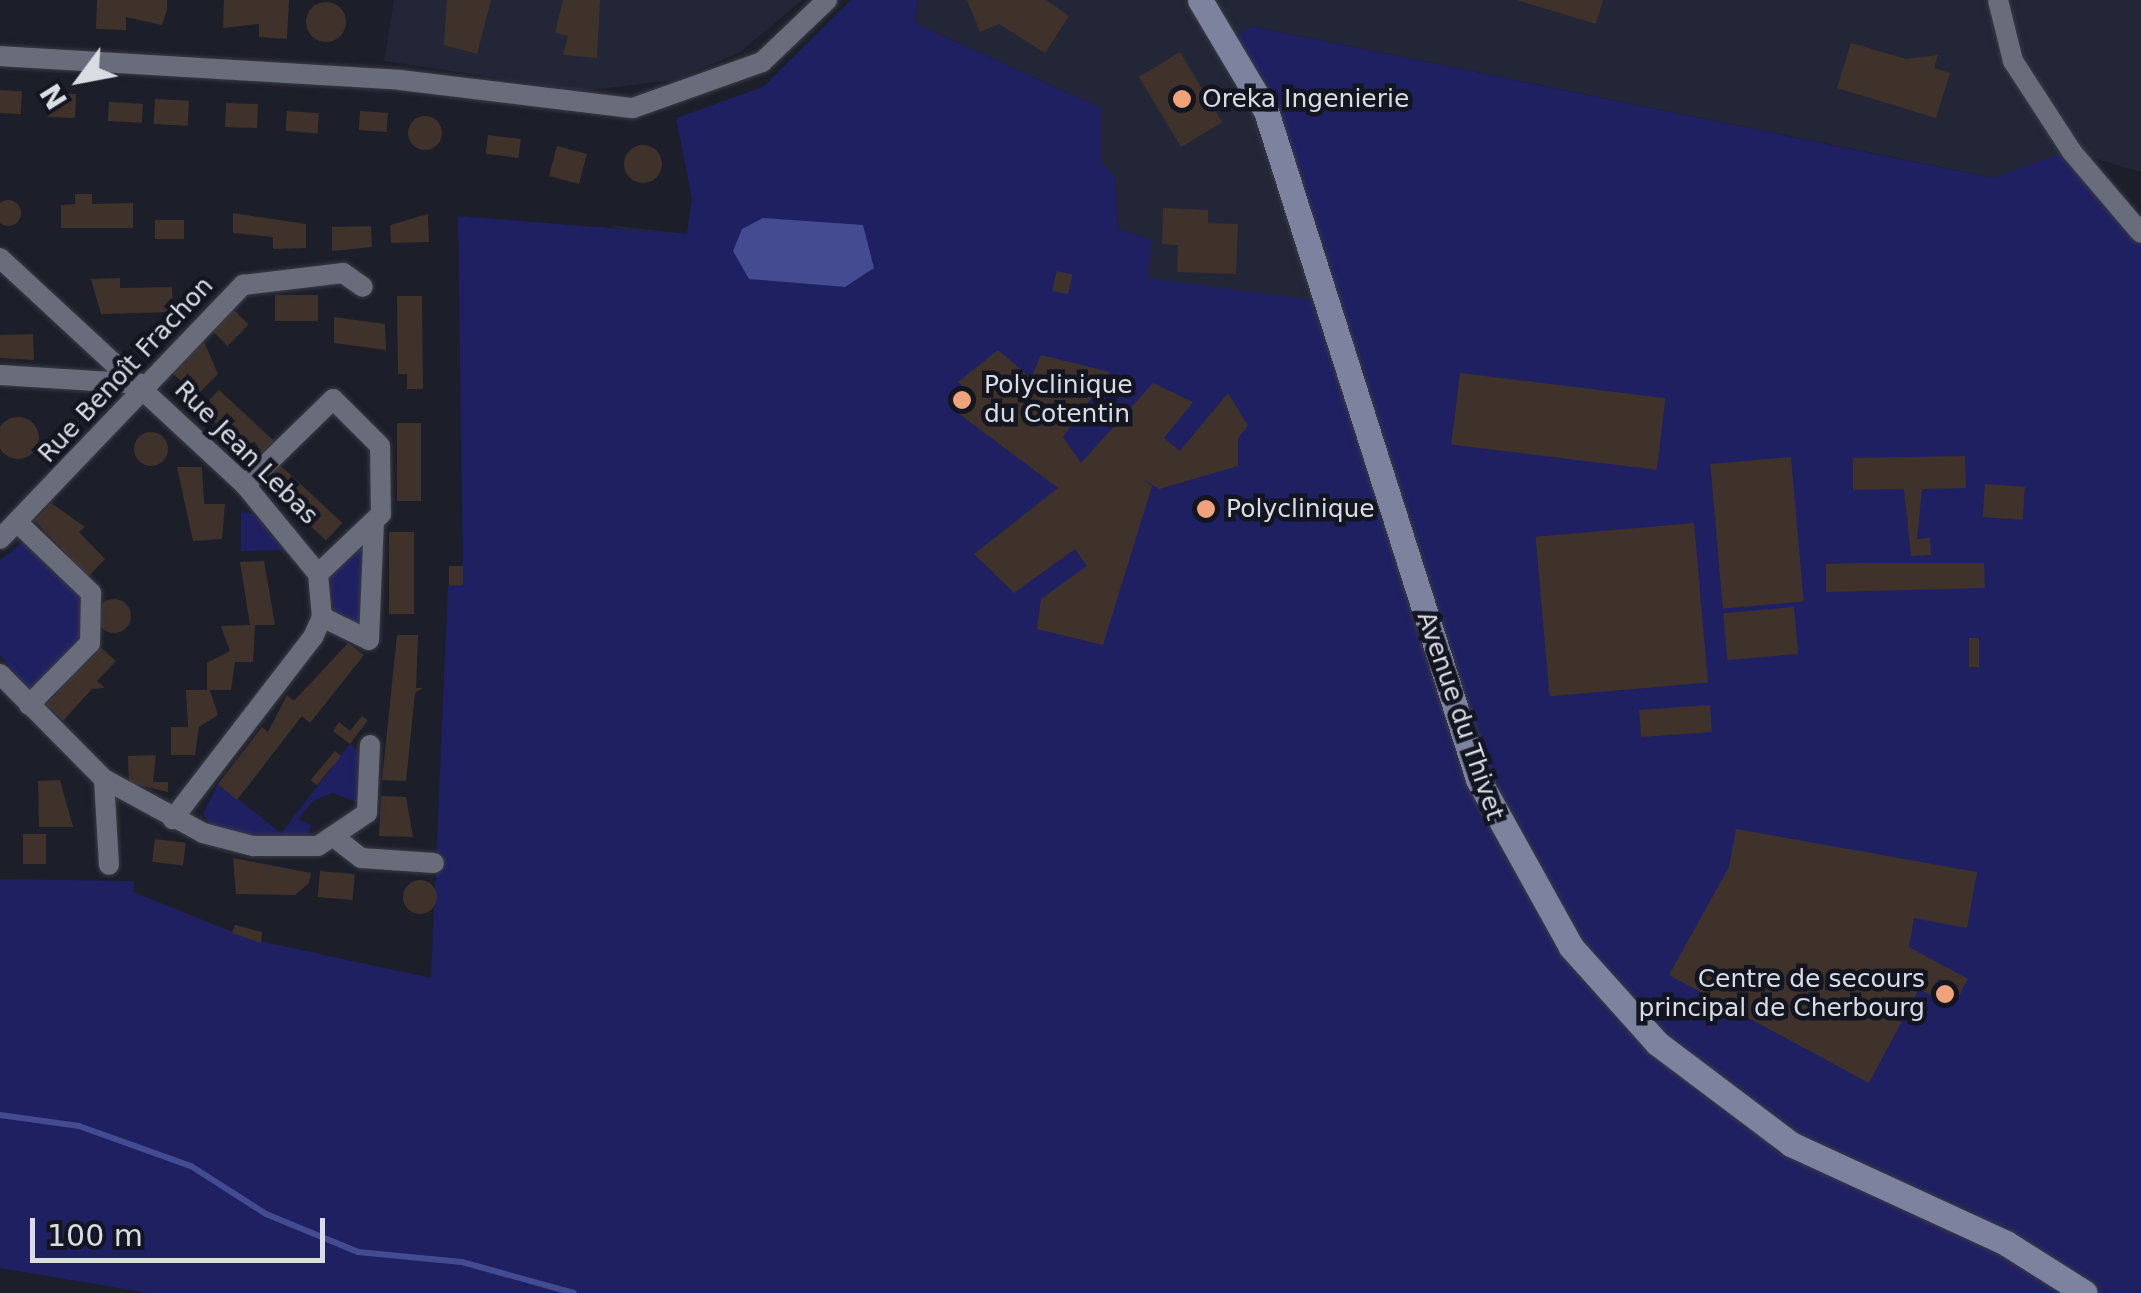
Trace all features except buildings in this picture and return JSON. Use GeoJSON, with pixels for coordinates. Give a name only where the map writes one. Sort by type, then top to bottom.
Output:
{"type":"FeatureCollection","features":[{"type":"Feature","properties":{"kind":"main road","name":"Avenue du Thivet"},"geometry":{"type":"LineString","coordinates":[[1200,0],[1266,111],[1462,738],[1543,907],[1613,999],[1716,1092],[1791,1144],[2006,1243],[2085,1293]]}},
{"type":"Feature","properties":{"kind":"street"},"geometry":{"type":"LineString","coordinates":[[0,56],[400,80],[633,108],[762,62],[827,0]]}},
{"type":"Feature","properties":{"kind":"street"},"geometry":{"type":"LineString","coordinates":[[1998,0],[2014,61],[2072,152],[2141,233]]}},
{"type":"Feature","properties":{"kind":"street","name":"Rue Jean Lebas"},"geometry":{"type":"LineString","coordinates":[[0,258],[142,384],[245,485],[318,574]]}},
{"type":"Feature","properties":{"kind":"street","name":"Rue Benoît Frachon"},"geometry":{"type":"LineString","coordinates":[[0,539],[142,384],[244,285],[343,273],[363,287]]}},
{"type":"Feature","properties":{"kind":"street"},"geometry":{"type":"LineString","coordinates":[[0,375],[142,384]]}},
{"type":"Feature","properties":{"kind":"street"},"geometry":{"type":"LineString","coordinates":[[245,485],[333,399],[380,446],[369,640],[322,618]]}},
{"type":"Feature","properties":{"kind":"street"},"geometry":{"type":"LineString","coordinates":[[17,522],[91,594],[90,643],[29,705]]}},
{"type":"Feature","properties":{"kind":"street"},"geometry":{"type":"LineString","coordinates":[[173,820],[322,618],[318,574],[374,522]]}},
{"type":"Feature","properties":{"kind":"street"},"geometry":{"type":"LineString","coordinates":[[2,682],[104,779],[173,820],[298,852],[334,837],[367,813],[370,744]]}},
{"type":"Feature","properties":{"kind":"street"},"geometry":{"type":"LineString","coordinates":[[104,779],[108,865]]}},
{"type":"Feature","properties":{"kind":"street"},"geometry":{"type":"LineString","coordinates":[[334,837],[361,858],[434,863]]}},
{"type":"Feature","properties":{"kind":"shaded area"},"geometry":{"type":"Polygon","coordinates":[[[394,0],[802,0],[739,53],[674,80],[582,91],[384,61],[394,0]]]}},
{"type":"Feature","properties":{"kind":"shaded area"},"geometry":{"type":"Polygon","coordinates":[[[851,0],[918,0],[915,23],[1101,108],[1101,163],[1115,177],[1118,229],[1152,240],[1148,278],[1327,302],[1231,41],[1251,26],[1993,178],[2059,154],[2141,245],[2141,1293],[149,1293],[0,1268],[0,879],[134,881],[133,892],[250,939],[431,978],[448,585],[463,584],[458,216],[687,234],[692,199],[676,118],[763,87],[851,0]]]}},
{"type":"Feature","properties":{"kind":"shaded area"},"geometry":{"type":"Polygon","coordinates":[[[918,0],[2141,0],[2141,172],[2072,152],[1994,178],[1251,26],[1328,302],[1294,299],[1358,521],[609,225],[687,234],[692,199],[1145,238],[1118,229],[1115,177],[1101,164],[1101,108],[915,23],[918,0]]]}},
{"type":"Feature","properties":{"kind":"shaded area"},"geometry":{"type":"Polygon","coordinates":[[[241,511],[255,515],[284,550],[241,551],[241,511]]]}},
{"type":"Feature","properties":{"kind":"shaded area"},"geometry":{"type":"Polygon","coordinates":[[[27,539],[81,593],[84,639],[31,692],[0,655],[0,560],[27,539]]]}},
{"type":"Feature","properties":{"kind":"shaded area"},"geometry":{"type":"Polygon","coordinates":[[[365,540],[361,624],[357,624],[335,616],[330,576],[365,540]]]}},
{"type":"Feature","properties":{"kind":"shaded area"},"geometry":{"type":"Polygon","coordinates":[[[350,744],[362,755],[357,802],[333,793],[314,800],[298,819],[311,825],[308,836],[277,841],[211,826],[203,814],[218,784],[281,833],[350,744]]]}},
{"type":"Feature","properties":{"kind":"water"},"geometry":{"type":"Polygon","coordinates":[[[763,218],[863,225],[874,268],[845,287],[749,279],[733,251],[742,229],[763,218]]]}},
{"type":"Feature","properties":{"kind":"waterway"},"geometry":{"type":"LineString","coordinates":[[0,1115],[79,1126],[191,1166],[266,1214],[358,1252],[462,1262],[574,1293]]}},
{"type":"Feature","properties":{"kind":"place","name":"Oreka Ingenierie"},"geometry":{"type":"Point","coordinates":[1182,99]}},
{"type":"Feature","properties":{"kind":"place","name":"Polyclinique du Cotentin"},"geometry":{"type":"Point","coordinates":[962,400]}},
{"type":"Feature","properties":{"kind":"place","name":"Polyclinique"},"geometry":{"type":"Point","coordinates":[1206,509]}},
{"type":"Feature","properties":{"kind":"place","name":"Centre de secours principal de Cherbourg"},"geometry":{"type":"Point","coordinates":[1945,994]}}]}
